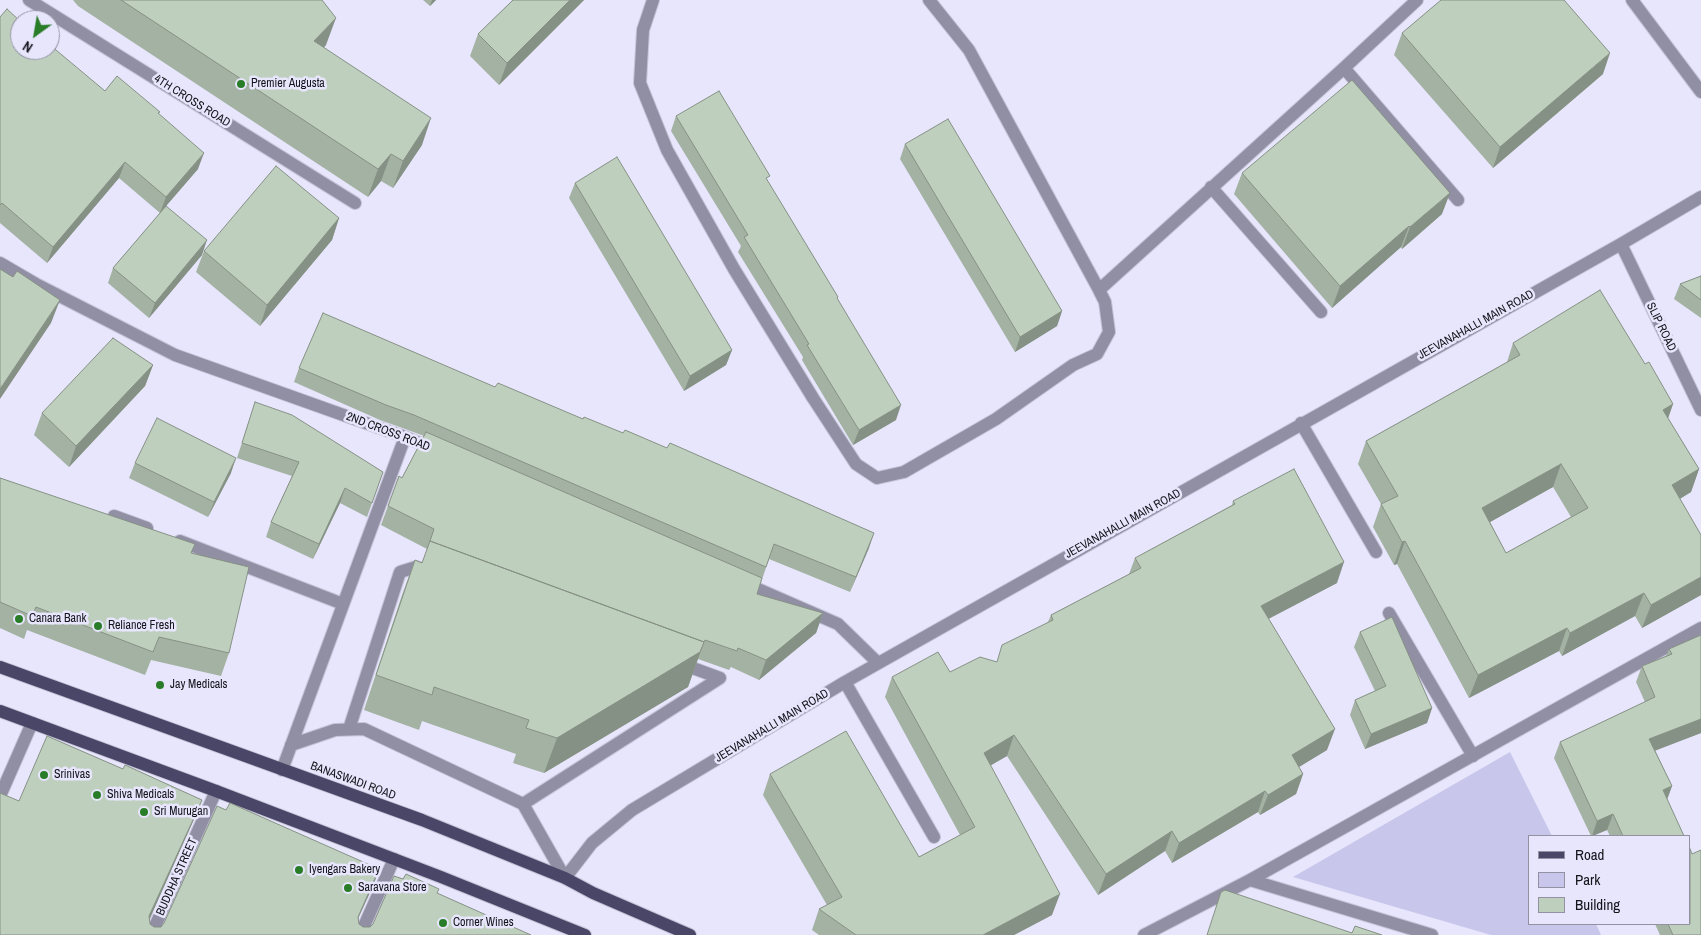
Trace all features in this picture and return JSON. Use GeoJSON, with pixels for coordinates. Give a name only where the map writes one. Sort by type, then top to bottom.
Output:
{"type":"FeatureCollection","features":[{"type":"Feature","properties":{"kind":"main road","name":"BANASWADI ROAD"},"geometry":{"type":"LineString","coordinates":[[0,667],[422,820],[565,878],[593,893],[690,935]]}},
{"type":"Feature","properties":{"kind":"main road"},"geometry":{"type":"LineString","coordinates":[[0,711],[394,859],[570,932],[585,935]]}},
{"type":"Feature","properties":{"kind":"street","name":"4TH CROSS ROAD"},"geometry":{"type":"LineString","coordinates":[[29,0],[355,203]]}},
{"type":"Feature","properties":{"kind":"street"},"geometry":{"type":"LineString","coordinates":[[653,0],[643,30],[640,83],[666,150],[734,269],[856,464],[876,478],[904,472],[996,419],[1073,365],[1097,354],[1109,332],[1105,302],[969,50],[929,0]]}},
{"type":"Feature","properties":{"kind":"street"},"geometry":{"type":"LineString","coordinates":[[1099,290],[1417,0]]}},
{"type":"Feature","properties":{"kind":"street"},"geometry":{"type":"LineString","coordinates":[[1632,0],[1701,92]]}},
{"type":"Feature","properties":{"kind":"street"},"geometry":{"type":"LineString","coordinates":[[1344,68],[1458,200]]}},
{"type":"Feature","properties":{"kind":"street"},"geometry":{"type":"LineString","coordinates":[[1211,188],[1321,312]]}},
{"type":"Feature","properties":{"kind":"street","name":"JEEVANAHALLI MAIN ROAD"},"geometry":{"type":"LineString","coordinates":[[565,878],[592,843],[632,810],[877,662],[1621,244],[1701,197]]}},
{"type":"Feature","properties":{"kind":"street","name":"SLIP ROAD"},"geometry":{"type":"LineString","coordinates":[[1621,244],[1701,410]]}},
{"type":"Feature","properties":{"kind":"street","name":"2ND CROSS ROAD"},"geometry":{"type":"LineString","coordinates":[[0,263],[36,284],[175,355],[405,436],[450,456]]}},
{"type":"Feature","properties":{"kind":"street"},"geometry":{"type":"LineString","coordinates":[[1301,423],[1376,552]]}},
{"type":"Feature","properties":{"kind":"street"},"geometry":{"type":"LineString","coordinates":[[282,770],[405,436]]}},
{"type":"Feature","properties":{"kind":"street"},"geometry":{"type":"LineString","coordinates":[[114,516],[343,604]]}},
{"type":"Feature","properties":{"kind":"street"},"geometry":{"type":"LineString","coordinates":[[349,730],[400,572],[416,566],[444,577]]}},
{"type":"Feature","properties":{"kind":"street"},"geometry":{"type":"LineString","coordinates":[[730,577],[838,624],[877,662]]}},
{"type":"Feature","properties":{"kind":"street"},"geometry":{"type":"LineString","coordinates":[[1389,613],[1473,756]]}},
{"type":"Feature","properties":{"kind":"street"},"geometry":{"type":"LineString","coordinates":[[1144,935],[1250,880],[1701,628]]}},
{"type":"Feature","properties":{"kind":"street"},"geometry":{"type":"LineString","coordinates":[[523,804],[720,678],[664,658]]}},
{"type":"Feature","properties":{"kind":"street"},"geometry":{"type":"LineString","coordinates":[[845,682],[934,837]]}},
{"type":"Feature","properties":{"kind":"street"},"geometry":{"type":"LineString","coordinates":[[0,796],[32,723]]}},
{"type":"Feature","properties":{"kind":"street"},"geometry":{"type":"LineString","coordinates":[[291,746],[335,730],[364,729],[523,804],[565,878]]}},
{"type":"Feature","properties":{"kind":"street","name":"BUDDHA STREET"},"geometry":{"type":"LineString","coordinates":[[151,935],[216,791]]}},
{"type":"Feature","properties":{"kind":"street"},"geometry":{"type":"LineString","coordinates":[[360,935],[394,859]]}},
{"type":"Feature","properties":{"kind":"street"},"geometry":{"type":"LineString","coordinates":[[1250,880],[1432,935]]}},
{"type":"Feature","properties":{"kind":"green space"},"geometry":{"type":"Polygon","coordinates":[[[1510,752],[1552,835],[1528,835],[1528,925],[1596,925],[1601,935],[1491,935],[1293,877],[1510,752]]]}},
{"type":"Feature","properties":{"kind":"building"},"geometry":{"type":"Polygon","coordinates":[[[121,0],[322,0],[336,18],[314,41],[431,118],[403,161],[391,154],[378,169],[121,0]]]}},
{"type":"Feature","properties":{"kind":"building"},"geometry":{"type":"Polygon","coordinates":[[[513,0],[570,0],[507,63],[478,34],[513,0]]]}},
{"type":"Feature","properties":{"kind":"building"},"geometry":{"type":"Polygon","coordinates":[[[1441,0],[1564,0],[1610,53],[1500,147],[1402,33],[1441,0]]]}},
{"type":"Feature","properties":{"kind":"building"},"geometry":{"type":"Polygon","coordinates":[[[7,9],[10,12],[10,60],[60,60],[60,53],[105,91],[117,76],[160,112],[158,113],[204,153],[166,197],[125,162],[53,247],[2,203],[0,205],[0,17],[7,9]]]}},
{"type":"Feature","properties":{"kind":"building"},"geometry":{"type":"Polygon","coordinates":[[[1352,80],[1450,193],[1340,286],[1242,173],[1352,80]]]}},
{"type":"Feature","properties":{"kind":"building"},"geometry":{"type":"Polygon","coordinates":[[[719,91],[770,176],[766,178],[901,405],[859,430],[744,237],[748,235],[676,116],[719,91]]]}},
{"type":"Feature","properties":{"kind":"building"},"geometry":{"type":"Polygon","coordinates":[[[948,119],[1062,311],[1020,337],[905,144],[948,119]]]}},
{"type":"Feature","properties":{"kind":"building"},"geometry":{"type":"Polygon","coordinates":[[[617,157],[732,350],[690,376],[575,183],[617,157]]]}},
{"type":"Feature","properties":{"kind":"building"},"geometry":{"type":"Polygon","coordinates":[[[276,166],[339,218],[267,305],[204,251],[276,166]]]}},
{"type":"Feature","properties":{"kind":"building"},"geometry":{"type":"Polygon","coordinates":[[[166,206],[207,240],[155,303],[113,268],[166,206]]]}},
{"type":"Feature","properties":{"kind":"building"},"geometry":{"type":"Polygon","coordinates":[[[0,269],[13,277],[17,271],[60,300],[0,389],[0,269]]]}},
{"type":"Feature","properties":{"kind":"building"},"geometry":{"type":"Polygon","coordinates":[[[1701,276],[1701,300],[1680,284],[1701,276]]]}},
{"type":"Feature","properties":{"kind":"building"},"geometry":{"type":"Polygon","coordinates":[[[1600,290],[1645,364],[1649,362],[1673,404],[1663,410],[1699,469],[1672,485],[1701,535],[1701,577],[1651,605],[1644,593],[1570,633],[1567,628],[1478,675],[1405,541],[1402,542],[1381,504],[1398,496],[1366,441],[1520,355],[1513,343],[1600,290]],[[1561,464],[1482,508],[1506,553],[1588,508],[1561,464]]]}},
{"type":"Feature","properties":{"kind":"building"},"geometry":{"type":"Polygon","coordinates":[[[323,313],[495,387],[498,383],[583,419],[584,417],[623,433],[625,430],[667,448],[670,443],[874,533],[856,577],[774,544],[766,567],[414,415],[299,368],[323,313]]]}},
{"type":"Feature","properties":{"kind":"building"},"geometry":{"type":"Polygon","coordinates":[[[113,338],[153,365],[76,446],[42,413],[113,338]]]}},
{"type":"Feature","properties":{"kind":"building"},"geometry":{"type":"Polygon","coordinates":[[[255,402],[292,415],[383,472],[372,503],[345,488],[319,544],[271,522],[299,462],[242,443],[255,402]]]}},
{"type":"Feature","properties":{"kind":"building"},"geometry":{"type":"Polygon","coordinates":[[[157,418],[236,458],[214,502],[135,463],[157,418]]]}},
{"type":"Feature","properties":{"kind":"building"},"geometry":{"type":"Polygon","coordinates":[[[426,432],[762,578],[757,594],[823,613],[766,660],[738,648],[737,651],[705,640],[704,642],[430,541],[434,529],[388,506],[399,476],[402,478],[426,432]]]}},
{"type":"Feature","properties":{"kind":"building"},"geometry":{"type":"Polygon","coordinates":[[[1294,469],[1344,562],[1261,606],[1335,729],[1292,755],[1303,774],[1268,795],[1265,791],[1179,843],[1172,831],[1106,874],[1014,735],[984,753],[1060,894],[983,935],[856,935],[819,909],[842,897],[770,774],[846,731],[919,857],[975,827],[892,677],[938,652],[950,672],[980,657],[997,662],[1002,645],[1053,620],[1051,615],[1141,568],[1135,558],[1235,504],[1233,501],[1294,469]]]}},
{"type":"Feature","properties":{"kind":"building"},"geometry":{"type":"Polygon","coordinates":[[[0,478],[195,544],[191,553],[249,567],[229,653],[159,637],[153,652],[36,607],[32,616],[0,602],[0,478]]]}},
{"type":"Feature","properties":{"kind":"building"},"geometry":{"type":"Polygon","coordinates":[[[430,541],[704,642],[700,652],[557,738],[526,728],[529,720],[434,687],[432,695],[376,675],[415,560],[422,563],[430,541]]]}},
{"type":"Feature","properties":{"kind":"building"},"geometry":{"type":"Polygon","coordinates":[[[1392,617],[1432,708],[1371,734],[1355,700],[1386,686],[1360,632],[1392,617]]]}},
{"type":"Feature","properties":{"kind":"building"},"geometry":{"type":"Polygon","coordinates":[[[1701,635],[1701,719],[1649,739],[1672,786],[1663,790],[1684,835],[1623,835],[1613,814],[1597,821],[1560,742],[1655,697],[1642,666],[1672,654],[1669,649],[1701,635]]]}},
{"type":"Feature","properties":{"kind":"building"},"geometry":{"type":"Polygon","coordinates":[[[47,736],[123,769],[125,765],[202,800],[149,916],[150,924],[154,927],[161,927],[164,923],[217,806],[226,810],[230,803],[379,869],[358,917],[359,924],[363,927],[370,927],[373,924],[394,876],[403,879],[406,874],[439,889],[437,893],[531,935],[0,935],[0,793],[19,801],[47,736]]]}},
{"type":"Feature","properties":{"kind":"building"},"geometry":{"type":"Polygon","coordinates":[[[1701,850],[1701,935],[1673,935],[1668,925],[1691,925],[1691,852],[1692,854],[1701,850]]]}},
{"type":"Feature","properties":{"kind":"building"},"geometry":{"type":"Polygon","coordinates":[[[1225,890],[1352,933],[1355,926],[1382,935],[1207,935],[1221,892],[1225,890]]]}},
{"type":"Feature","properties":{"kind":"place","name":"Premier Augusta"},"geometry":{"type":"Point","coordinates":[241,84]}},
{"type":"Feature","properties":{"kind":"place","name":"Canara Bank"},"geometry":{"type":"Point","coordinates":[19,619]}},
{"type":"Feature","properties":{"kind":"place","name":"Reliance Fresh"},"geometry":{"type":"Point","coordinates":[98,626]}},
{"type":"Feature","properties":{"kind":"place","name":"Jay Medicals"},"geometry":{"type":"Point","coordinates":[160,685]}},
{"type":"Feature","properties":{"kind":"place","name":"Srinivas"},"geometry":{"type":"Point","coordinates":[44,775]}},
{"type":"Feature","properties":{"kind":"place","name":"Shiva Medicals"},"geometry":{"type":"Point","coordinates":[97,795]}},
{"type":"Feature","properties":{"kind":"place","name":"Sri Murugan"},"geometry":{"type":"Point","coordinates":[144,812]}},
{"type":"Feature","properties":{"kind":"place","name":"Iyengars Bakery"},"geometry":{"type":"Point","coordinates":[299,870]}},
{"type":"Feature","properties":{"kind":"place","name":"Saravana Store"},"geometry":{"type":"Point","coordinates":[348,888]}},
{"type":"Feature","properties":{"kind":"place","name":"Corner Wines"},"geometry":{"type":"Point","coordinates":[443,923]}}]}
